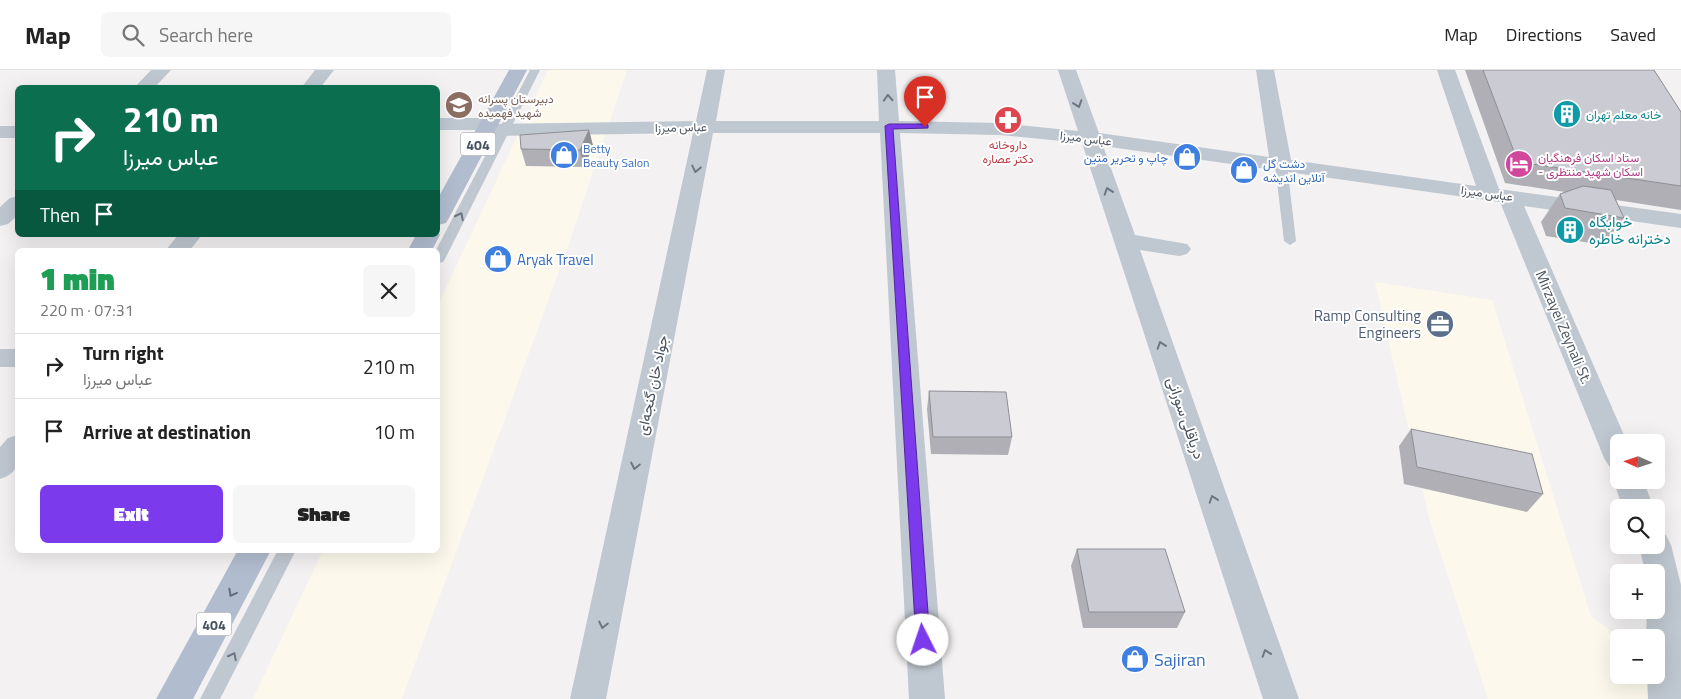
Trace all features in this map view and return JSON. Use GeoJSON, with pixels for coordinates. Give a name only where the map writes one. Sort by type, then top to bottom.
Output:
{"type":"FeatureCollection","features":[{"type":"Feature","properties":{"kind":"main road","name":"404"},"geometry":{"type":"LineString","coordinates":[[440,215],[490,130],[518,70]]}},
{"type":"Feature","properties":{"kind":"main road","name":"404"},"geometry":{"type":"LineString","coordinates":[[174,699],[253,553]]}},
{"type":"Feature","properties":{"kind":"street"},"geometry":{"type":"LineString","coordinates":[[146,85],[162,70]]}},
{"type":"Feature","properties":{"kind":"street"},"geometry":{"type":"LineString","coordinates":[[312,85],[325,70]]}},
{"type":"Feature","properties":{"kind":"street","name":"جواد خان گنجه‌ای"},"geometry":{"type":"LineString","coordinates":[[588,699],[716,70]]}},
{"type":"Feature","properties":{"kind":"street"},"geometry":{"type":"LineString","coordinates":[[886,70],[927,699]]}},
{"type":"Feature","properties":{"kind":"street","name":"دریاقلی سورانی"},"geometry":{"type":"LineString","coordinates":[[1067,70],[1281,699]]}},
{"type":"Feature","properties":{"kind":"street"},"geometry":{"type":"LineString","coordinates":[[1265,70],[1281,165]]}},
{"type":"Feature","properties":{"kind":"street","name":"Mirzayei Zeynali St."},"geometry":{"type":"LineString","coordinates":[[1446,70],[1500,195],[1610,438]]}},
{"type":"Feature","properties":{"kind":"street"},"geometry":{"type":"LineString","coordinates":[[440,124],[490,130]]}},
{"type":"Feature","properties":{"kind":"street","name":"عباس میرزا"},"geometry":{"type":"LineString","coordinates":[[490,130],[889,126],[1000,129],[1090,138],[1681,221]]}},
{"type":"Feature","properties":{"kind":"street"},"geometry":{"type":"LineString","coordinates":[[440,134],[490,130]]}},
{"type":"Feature","properties":{"kind":"street"},"geometry":{"type":"LineString","coordinates":[[0,132],[15,132]]}},
{"type":"Feature","properties":{"kind":"street"},"geometry":{"type":"LineString","coordinates":[[0,219],[15,206]]}},
{"type":"Feature","properties":{"kind":"street"},"geometry":{"type":"LineString","coordinates":[[180,248],[188,237]]}},
{"type":"Feature","properties":{"kind":"street"},"geometry":{"type":"LineString","coordinates":[[1125,240],[1179,249]]}},
{"type":"Feature","properties":{"kind":"street"},"geometry":{"type":"LineString","coordinates":[[0,358],[15,358]]}},
{"type":"Feature","properties":{"kind":"street"},"geometry":{"type":"LineString","coordinates":[[0,467],[15,450]]}},
{"type":"Feature","properties":{"kind":"street"},"geometry":{"type":"LineString","coordinates":[[1657,554],[1665,588],[1662,618],[1671,688]]}},
{"type":"Feature","properties":{"kind":"lane"},"geometry":{"type":"LineString","coordinates":[[440,254],[490,130],[535,70]]}},
{"type":"Feature","properties":{"kind":"lane"},"geometry":{"type":"LineString","coordinates":[[1281,165],[1290,241]]}},
{"type":"Feature","properties":{"kind":"lane"},"geometry":{"type":"LineString","coordinates":[[210,699],[285,553]]}},
{"type":"Feature","properties":{"kind":"shaded area"},"geometry":{"type":"Polygon","coordinates":[[[548,70],[627,70],[566,252],[402,699],[253,699],[322,553],[440,553],[440,301],[548,70]]]}},
{"type":"Feature","properties":{"kind":"shaded area"},"geometry":{"type":"Polygon","coordinates":[[[1375,282],[1492,300],[1591,616],[1610,630],[1610,684],[1665,684],[1681,699],[1488,699],[1429,518],[1375,282]]]}},
{"type":"Feature","properties":{"kind":"building","name":"خانه معلم تهران"},"geometry":{"type":"Polygon","coordinates":[[[1483,70],[1654,70],[1681,112],[1681,186],[1518,162],[1483,70]]]}},
{"type":"Feature","properties":{"kind":"building"},"geometry":{"type":"Polygon","coordinates":[[[589,130],[580,150],[521,149],[520,135],[589,130]]]}},
{"type":"Feature","properties":{"kind":"building"},"geometry":{"type":"Polygon","coordinates":[[[1583,186],[1611,190],[1624,218],[1565,208],[1560,194],[1583,186]]]}},
{"type":"Feature","properties":{"kind":"building"},"geometry":{"type":"Polygon","coordinates":[[[929,391],[1006,392],[1012,437],[933,437],[929,391]]]}},
{"type":"Feature","properties":{"kind":"building"},"geometry":{"type":"Polygon","coordinates":[[[1411,429],[1532,454],[1543,494],[1417,467],[1411,429]]]}},
{"type":"Feature","properties":{"kind":"building"},"geometry":{"type":"Polygon","coordinates":[[[1077,549],[1165,549],[1185,612],[1089,612],[1077,549]]]}},
{"type":"Feature","properties":{"kind":"place","name":"دبیرستان پسرانه شهید فهمیده"},"geometry":{"type":"Point","coordinates":[459,105]}},
{"type":"Feature","properties":{"kind":"place","name":"خانه معلم تهران"},"geometry":{"type":"Point","coordinates":[1567,114]}},
{"type":"Feature","properties":{"kind":"place","name":"داروخانه دکتر عصاره"},"geometry":{"type":"Point","coordinates":[1008,120]}},
{"type":"Feature","properties":{"kind":"place","name":"Betty Beauty Salon"},"geometry":{"type":"Point","coordinates":[564,155]}},
{"type":"Feature","properties":{"kind":"place","name":"چاپ و تحریر متین"},"geometry":{"type":"Point","coordinates":[1187,157]}},
{"type":"Feature","properties":{"kind":"place","name":"ستاد اسکان فرهنگیان - اسکان شهید منتظری"},"geometry":{"type":"Point","coordinates":[1519,164]}},
{"type":"Feature","properties":{"kind":"place","name":"دشت گل آنلاین اندیشه"},"geometry":{"type":"Point","coordinates":[1244,170]}},
{"type":"Feature","properties":{"kind":"place","name":"خوابگاه دخترانه خاطره"},"geometry":{"type":"Point","coordinates":[1570,230]}},
{"type":"Feature","properties":{"kind":"place","name":"Aryak Travel"},"geometry":{"type":"Point","coordinates":[498,259]}},
{"type":"Feature","properties":{"kind":"place","name":"Ramp Consulting Engineers"},"geometry":{"type":"Point","coordinates":[1440,324]}},
{"type":"Feature","properties":{"kind":"place","name":"Sajiran"},"geometry":{"type":"Point","coordinates":[1135,659]}},
{"type":"Feature","properties":{"kind":"route"},"geometry":{"type":"LineString","coordinates":[[923,640],[889,126],[925,127]]}}]}
